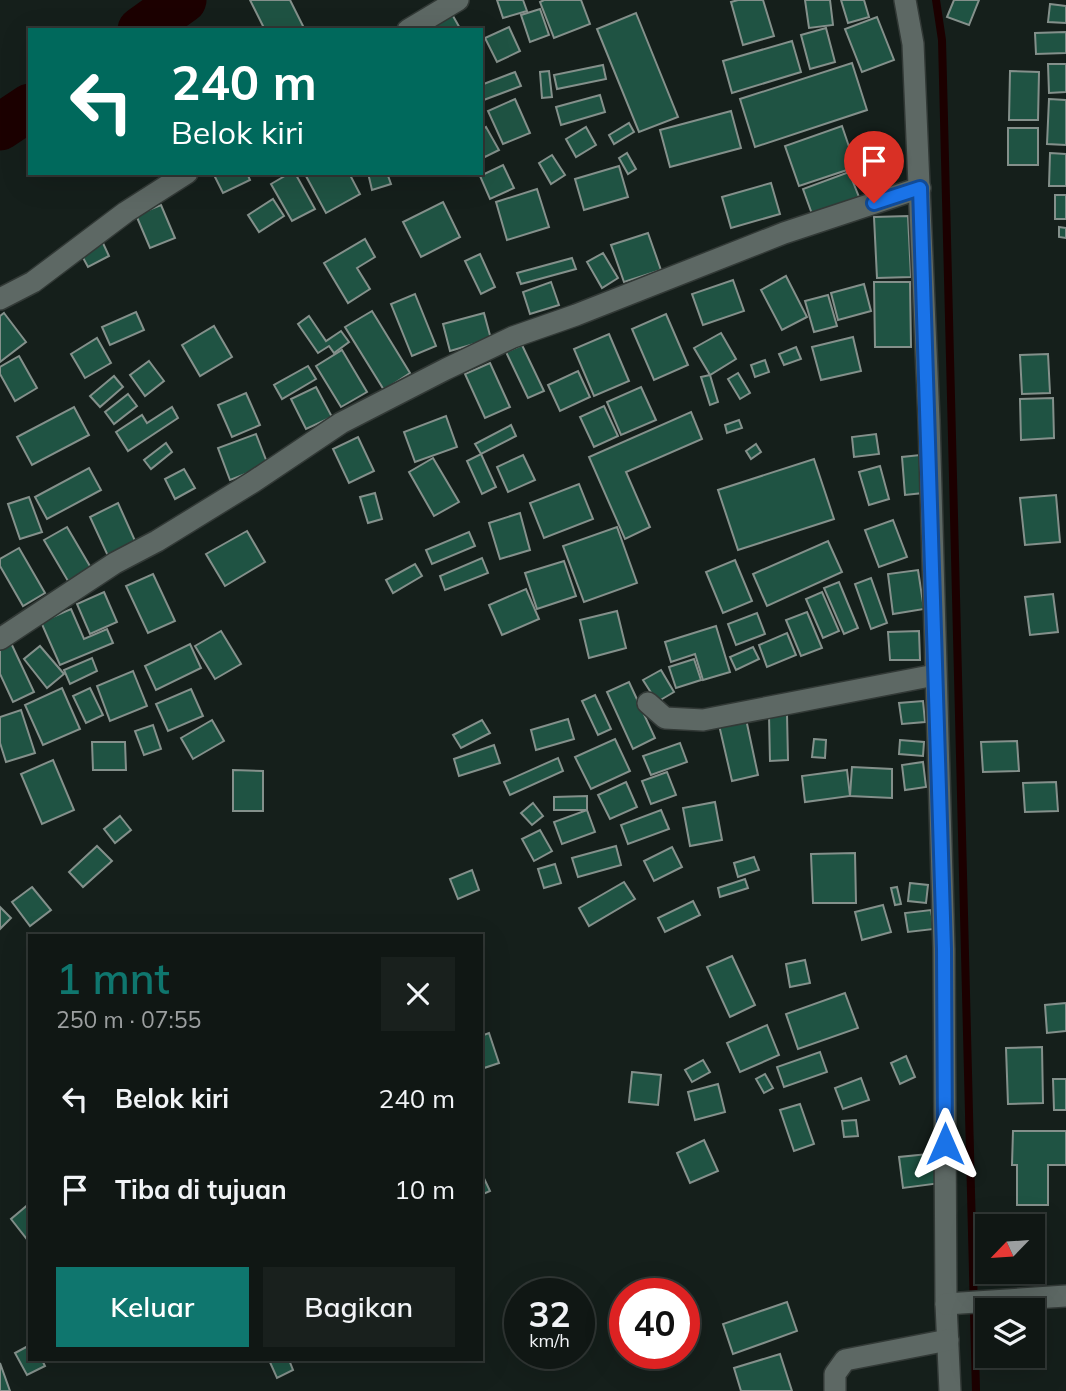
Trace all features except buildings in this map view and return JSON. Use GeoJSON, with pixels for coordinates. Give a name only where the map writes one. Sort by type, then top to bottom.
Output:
{"type":"FeatureCollection","features":[{"type":"Feature","properties":{"kind":"street"},"geometry":{"type":"LineString","coordinates":[[411,28],[458,0]]}},
{"type":"Feature","properties":{"kind":"street"},"geometry":{"type":"LineString","coordinates":[[905,0],[914,44],[920,188],[956,1304],[948,1340],[950,1391]]}},
{"type":"Feature","properties":{"kind":"street"},"geometry":{"type":"LineString","coordinates":[[0,299],[33,282],[126,212],[184,175]]}},
{"type":"Feature","properties":{"kind":"street"},"geometry":{"type":"LineString","coordinates":[[0,639],[115,563],[157,541],[253,482],[341,423],[446,369],[513,337],[784,233],[920,188]]}},
{"type":"Feature","properties":{"kind":"street"},"geometry":{"type":"LineString","coordinates":[[648,704],[665,718],[703,720],[935,675]]}},
{"type":"Feature","properties":{"kind":"street"},"geometry":{"type":"LineString","coordinates":[[956,1304],[1066,1296]]}},
{"type":"Feature","properties":{"kind":"street"},"geometry":{"type":"LineString","coordinates":[[835,1391],[835,1374],[845,1360],[948,1340]]}},
{"type":"Feature","properties":{"kind":"waterway"},"geometry":{"type":"LineString","coordinates":[[144,28],[183,0]]}},
{"type":"Feature","properties":{"kind":"waterway"},"geometry":{"type":"LineString","coordinates":[[936,0],[942,40],[976,1391]]}},
{"type":"Feature","properties":{"kind":"waterway"},"geometry":{"type":"LineString","coordinates":[[0,127],[28,108]]}},
{"type":"Feature","properties":{"kind":"route"},"geometry":{"type":"LineString","coordinates":[[874,203],[920,188],[944,949],[945,1144]]}}]}
